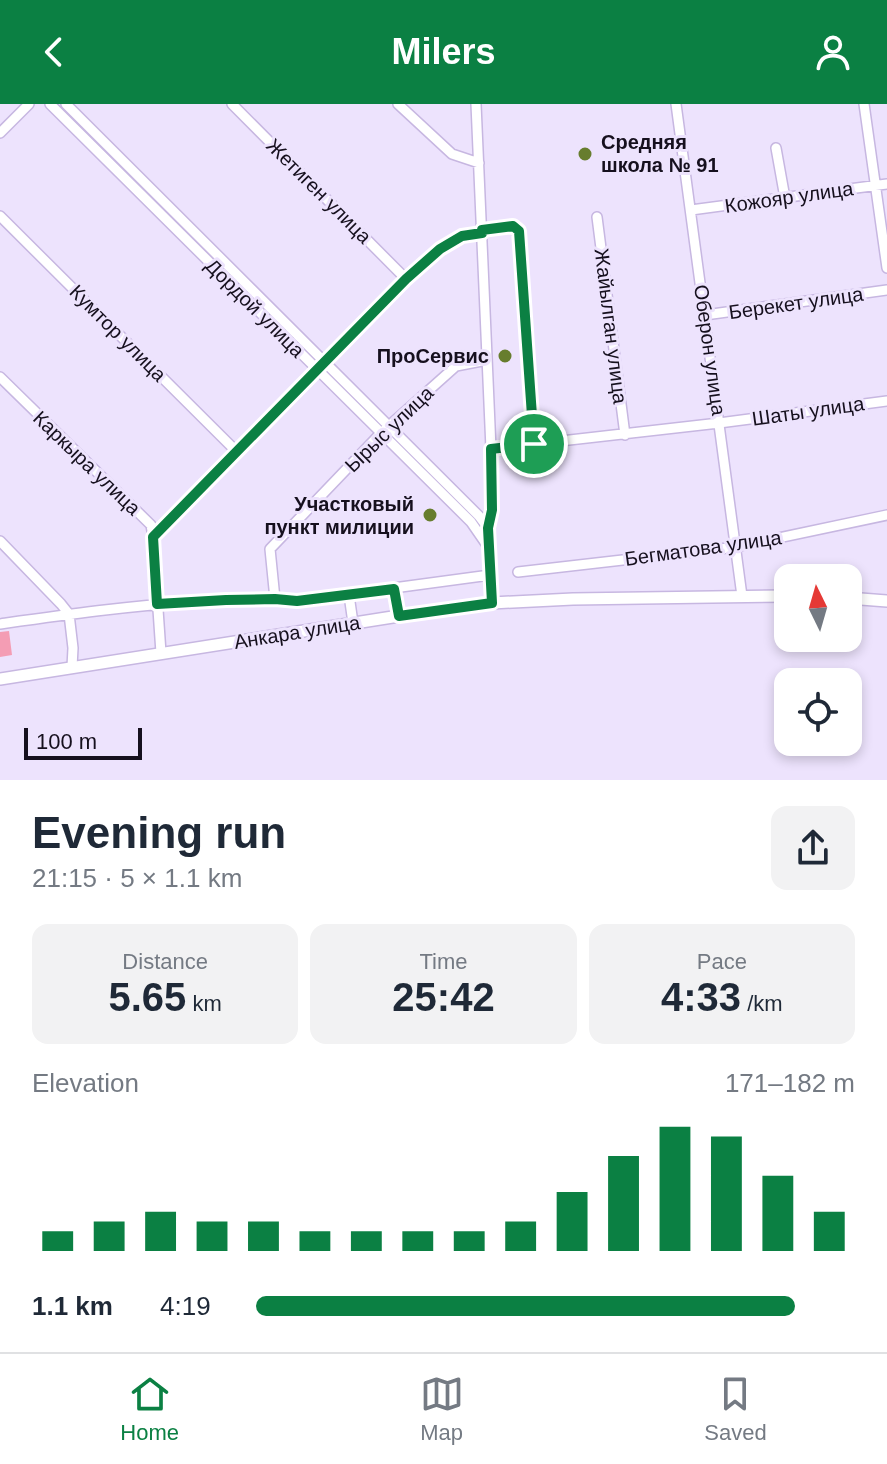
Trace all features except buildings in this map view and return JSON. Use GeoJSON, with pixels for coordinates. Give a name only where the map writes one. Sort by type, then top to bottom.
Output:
{"type":"FeatureCollection","features":[{"type":"Feature","properties":{"kind":"main road","name":"Анкара улица"},"geometry":{"type":"LineString","coordinates":[[0,679],[492,603],[774,596]]}},
{"type":"Feature","properties":{"kind":"main road"},"geometry":{"type":"LineString","coordinates":[[862,599],[887,601]]}},
{"type":"Feature","properties":{"kind":"street"},"geometry":{"type":"LineString","coordinates":[[0,133],[29,104]]}},
{"type":"Feature","properties":{"kind":"street","name":"Дордой улица"},"geometry":{"type":"LineString","coordinates":[[50,104],[321,366]]}},
{"type":"Feature","properties":{"kind":"street","name":"Дордой улица"},"geometry":{"type":"LineString","coordinates":[[66,104],[385,430],[471,522],[489,548]]}},
{"type":"Feature","properties":{"kind":"street","name":"Жетиген улица"},"geometry":{"type":"LineString","coordinates":[[232,104],[406,279]]}},
{"type":"Feature","properties":{"kind":"street"},"geometry":{"type":"LineString","coordinates":[[398,104],[452,154],[479,163]]}},
{"type":"Feature","properties":{"kind":"street"},"geometry":{"type":"LineString","coordinates":[[476,104],[491,449],[491,515],[488,528],[492,603]]}},
{"type":"Feature","properties":{"kind":"street","name":"Оберон улица"},"geometry":{"type":"LineString","coordinates":[[676,104],[742,596]]}},
{"type":"Feature","properties":{"kind":"street"},"geometry":{"type":"LineString","coordinates":[[864,104],[887,268]]}},
{"type":"Feature","properties":{"kind":"street"},"geometry":{"type":"LineString","coordinates":[[776,148],[785,198]]}},
{"type":"Feature","properties":{"kind":"street","name":"Кожояр улица"},"geometry":{"type":"LineString","coordinates":[[691,210],[887,184]]}},
{"type":"Feature","properties":{"kind":"street","name":"Кумтор улица"},"geometry":{"type":"LineString","coordinates":[[0,216],[236,451]]}},
{"type":"Feature","properties":{"kind":"street","name":"Жайылган улица"},"geometry":{"type":"LineString","coordinates":[[597,217],[625,435]]}},
{"type":"Feature","properties":{"kind":"street"},"geometry":{"type":"LineString","coordinates":[[153,537],[406,279],[440,249],[462,236],[513,226],[519,231],[534,444]]}},
{"type":"Feature","properties":{"kind":"street","name":"Берекет улица"},"geometry":{"type":"LineString","coordinates":[[705,315],[887,290]]}},
{"type":"Feature","properties":{"kind":"street","name":"Ырыс улица"},"geometry":{"type":"LineString","coordinates":[[275,599],[270,549],[385,430],[456,366],[487,360]]}},
{"type":"Feature","properties":{"kind":"street","name":"Каркыра улица"},"geometry":{"type":"LineString","coordinates":[[0,377],[151,525],[161,653]]}},
{"type":"Feature","properties":{"kind":"street","name":"Шаты улица"},"geometry":{"type":"LineString","coordinates":[[491,449],[887,401]]}},
{"type":"Feature","properties":{"kind":"street","name":"Дордой улица"},"geometry":{"type":"LineString","coordinates":[[385,430],[479,516],[488,528]]}},
{"type":"Feature","properties":{"kind":"street"},"geometry":{"type":"LineString","coordinates":[[479,516],[491,515]]}},
{"type":"Feature","properties":{"kind":"street","name":"Бегматова улица"},"geometry":{"type":"LineString","coordinates":[[518,572],[736,547],[887,515]]}},
{"type":"Feature","properties":{"kind":"street"},"geometry":{"type":"LineString","coordinates":[[0,541],[69,614],[72,667]]}},
{"type":"Feature","properties":{"kind":"street"},"geometry":{"type":"LineString","coordinates":[[0,624],[157,604],[226,600],[297,601],[490,575]]}},
{"type":"Feature","properties":{"kind":"street"},"geometry":{"type":"LineString","coordinates":[[394,589],[399,616]]}},
{"type":"Feature","properties":{"kind":"street"},"geometry":{"type":"LineString","coordinates":[[349,595],[353,623]]}},
{"type":"Feature","properties":{"kind":"shaded area"},"geometry":{"type":"Polygon","coordinates":[[[9,631],[12,655],[0,657],[0,632],[9,631]]]}},
{"type":"Feature","properties":{"kind":"place","name":"Средняя школа № 91"},"geometry":{"type":"Point","coordinates":[585,154]}},
{"type":"Feature","properties":{"kind":"place","name":"ПроСервис"},"geometry":{"type":"Point","coordinates":[505,356]}},
{"type":"Feature","properties":{"kind":"place","name":"Участковый пункт милиции"},"geometry":{"type":"Point","coordinates":[430,515]}},
{"type":"Feature","properties":{"kind":"route"},"geometry":{"type":"LineString","coordinates":[[513,226],[519,231],[534,444],[491,449],[492,510],[488,528],[492,603],[399,616],[394,589],[297,601],[226,600],[157,604],[153,537],[406,279],[440,249],[462,236],[482,233],[482,230],[513,226]]}}]}
